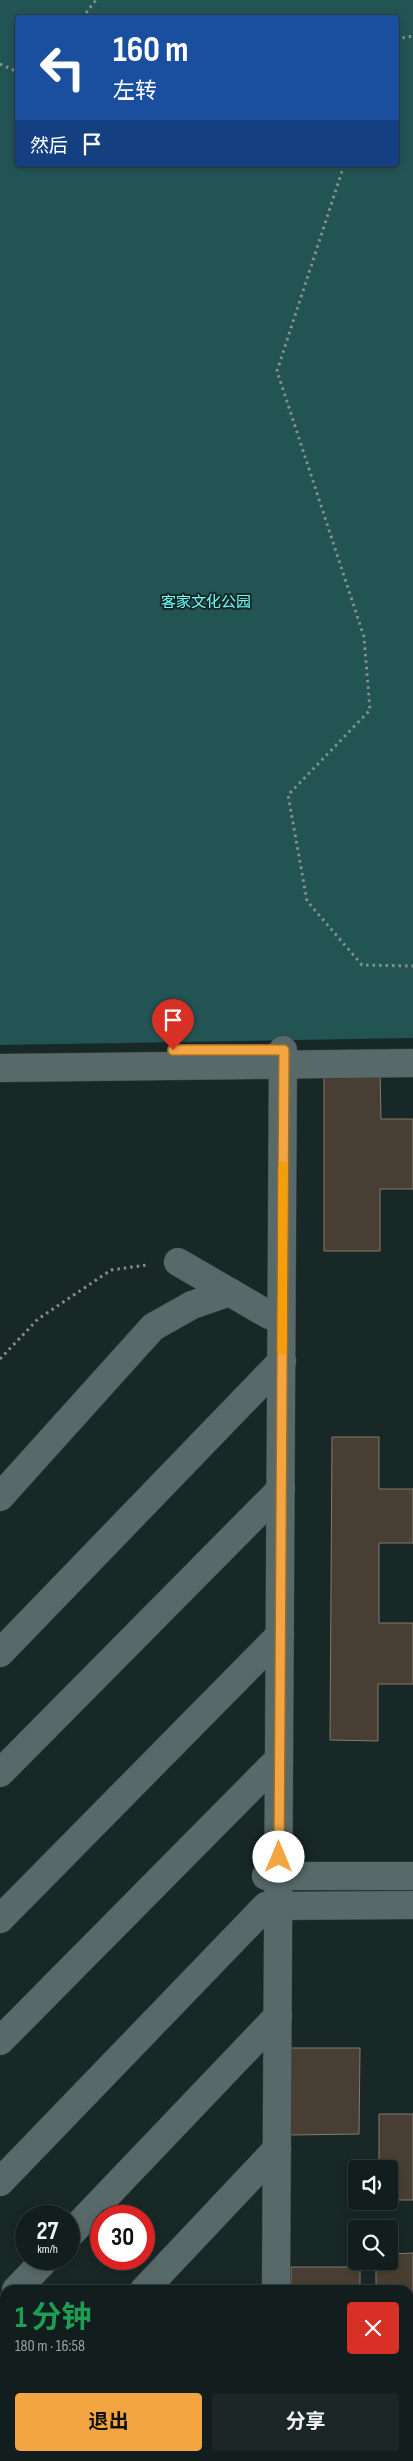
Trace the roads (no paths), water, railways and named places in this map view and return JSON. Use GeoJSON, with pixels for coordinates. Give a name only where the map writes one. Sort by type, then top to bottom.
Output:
{"type":"FeatureCollection","features":[{"type":"Feature","properties":{"kind":"street"},"geometry":{"type":"LineString","coordinates":[[0,1068],[276,1057],[413,1048]]}},
{"type":"Feature","properties":{"kind":"street"},"geometry":{"type":"LineString","coordinates":[[0,1051],[276,1057],[413,1063]]}},
{"type":"Feature","properties":{"kind":"street"},"geometry":{"type":"LineString","coordinates":[[275,1368],[269,1315],[276,1057]]}},
{"type":"Feature","properties":{"kind":"street"},"geometry":{"type":"LineString","coordinates":[[264,2285],[271,2156],[276,1057]]}},
{"type":"Feature","properties":{"kind":"street"},"geometry":{"type":"LineString","coordinates":[[178,1262],[269,1315]]}},
{"type":"Feature","properties":{"kind":"street"},"geometry":{"type":"LineString","coordinates":[[0,1497],[154,1327],[192,1305],[230,1292]]}},
{"type":"Feature","properties":{"kind":"street"},"geometry":{"type":"LineString","coordinates":[[0,1653],[275,1368]]}},
{"type":"Feature","properties":{"kind":"street"},"geometry":{"type":"LineString","coordinates":[[0,1773],[274,1496]]}},
{"type":"Feature","properties":{"kind":"street"},"geometry":{"type":"LineString","coordinates":[[0,1920],[274,1641]]}},
{"type":"Feature","properties":{"kind":"street"},"geometry":{"type":"LineString","coordinates":[[0,2041],[273,1766]]}},
{"type":"Feature","properties":{"kind":"street"},"geometry":{"type":"LineString","coordinates":[[272,1876],[413,1876]]}},
{"type":"Feature","properties":{"kind":"street"},"geometry":{"type":"LineString","coordinates":[[0,2182],[272,1906],[413,1905]]}},
{"type":"Feature","properties":{"kind":"street"},"geometry":{"type":"LineString","coordinates":[[80,2224],[272,2023]]}},
{"type":"Feature","properties":{"kind":"street"},"geometry":{"type":"LineString","coordinates":[[149,2285],[271,2156]]}},
{"type":"Feature","properties":{"kind":"street"},"geometry":{"type":"LineString","coordinates":[[271,2156],[276,2285]]}},
{"type":"Feature","properties":{"kind":"street"},"geometry":{"type":"LineString","coordinates":[[21,2285],[35,2270]]}},
{"type":"Feature","properties":{"kind":"park label","name":"客家文化公园"},"geometry":{"type":"Point","coordinates":[206,602]}}]}
